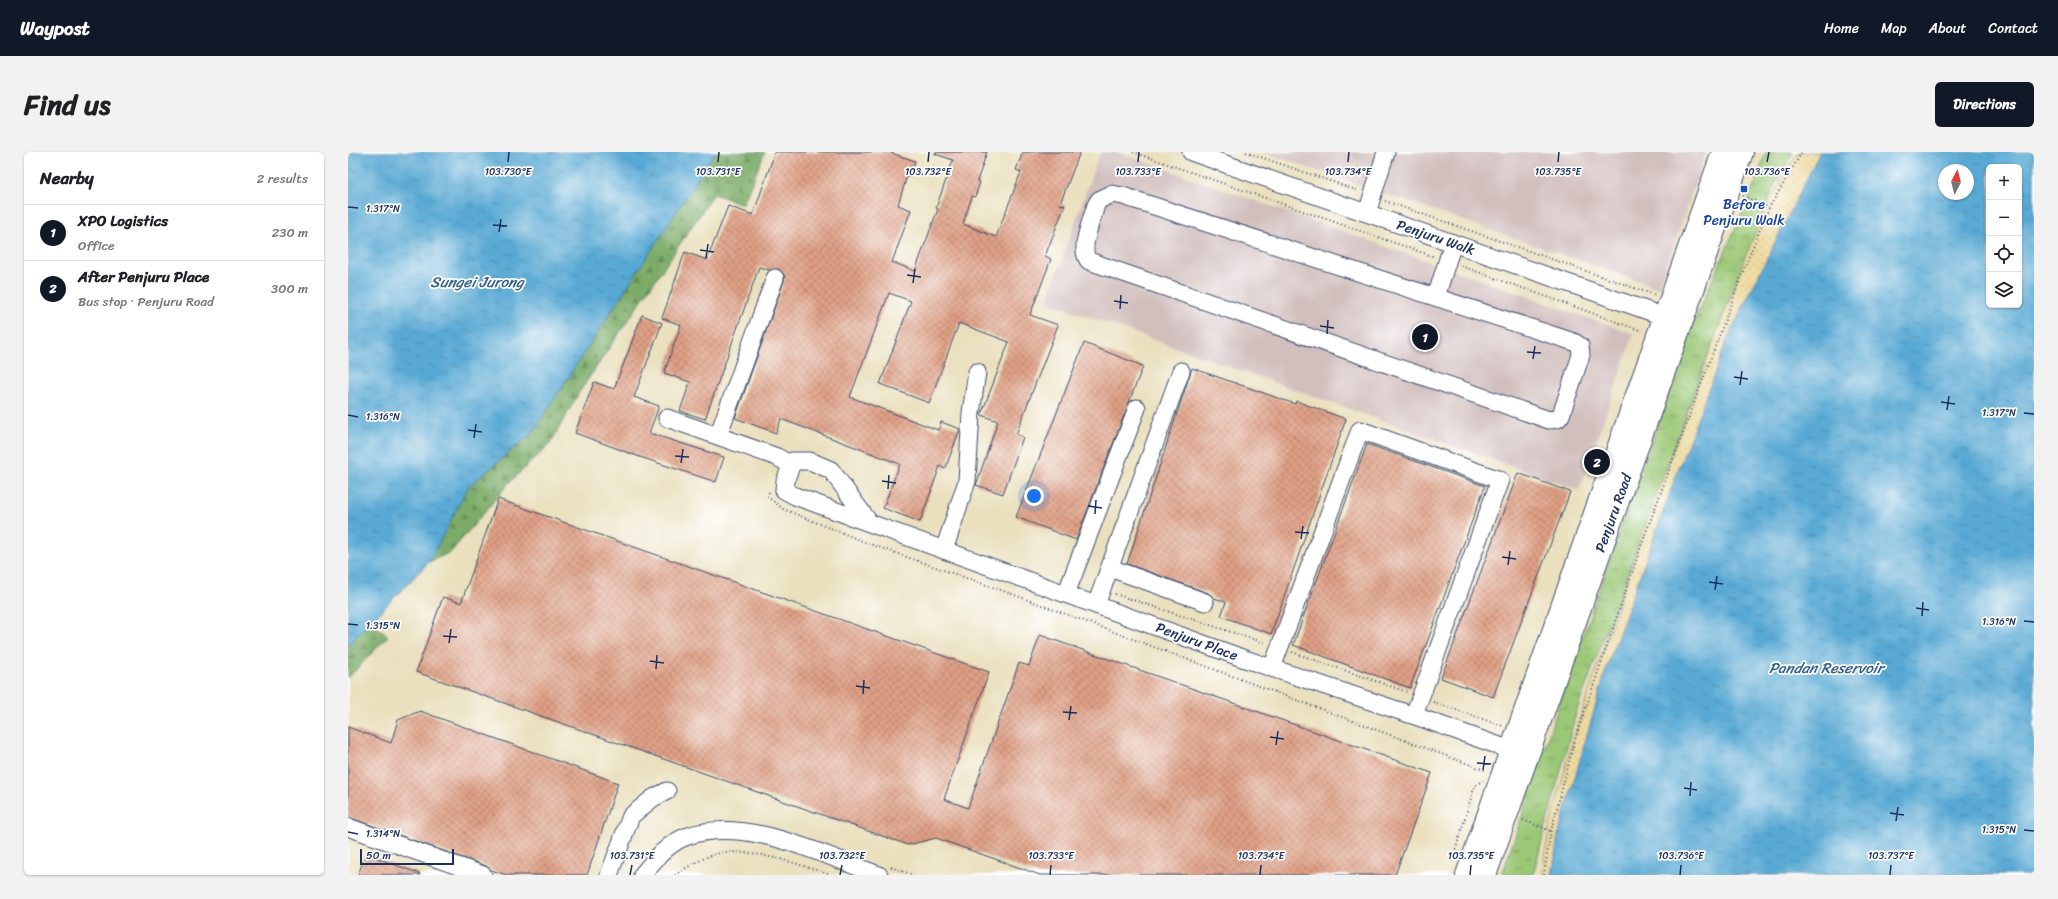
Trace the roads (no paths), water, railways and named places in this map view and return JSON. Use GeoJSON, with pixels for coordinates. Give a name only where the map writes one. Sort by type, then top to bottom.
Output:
{"type":"FeatureCollection","features":[{"type":"Feature","properties":{"kind":"main road","name":"Penjuru Road"},"geometry":{"type":"LineString","coordinates":[[1485,875],[1518,745],[1669,312],[1723,152]]}},
{"type":"Feature","properties":{"kind":"main road","name":"Penjuru Road"},"geometry":{"type":"LineString","coordinates":[[1669,312],[1730,186],[1742,152]]}},
{"type":"Feature","properties":{"kind":"main road","name":"Penjuru Road"},"geometry":{"type":"LineString","coordinates":[[1467,875],[1501,777],[1518,745]]}},
{"type":"Feature","properties":{"kind":"street","name":"Penjuru Walk"},"geometry":{"type":"LineString","coordinates":[[1191,152],[1453,243],[1669,312]]}},
{"type":"Feature","properties":{"kind":"street"},"geometry":{"type":"LineString","coordinates":[[1367,213],[1386,152]]}},
{"type":"Feature","properties":{"kind":"street"},"geometry":{"type":"LineString","coordinates":[[1112,194],[1436,297],[1567,339],[1580,346],[1581,355],[1558,419],[1549,420],[1089,262],[1086,258],[1084,246],[1099,200],[1112,194]]}},
{"type":"Feature","properties":{"kind":"street"},"geometry":{"type":"LineString","coordinates":[[1436,297],[1453,243]]}},
{"type":"Feature","properties":{"kind":"street"},"geometry":{"type":"LineString","coordinates":[[718,436],[775,278]]}},
{"type":"Feature","properties":{"kind":"street"},"geometry":{"type":"LineString","coordinates":[[1099,597],[1181,371]]}},
{"type":"Feature","properties":{"kind":"street"},"geometry":{"type":"LineString","coordinates":[[944,550],[967,480],[970,413],[977,372]]}},
{"type":"Feature","properties":{"kind":"street"},"geometry":{"type":"LineString","coordinates":[[1066,594],[1137,408]]}},
{"type":"Feature","properties":{"kind":"street"},"geometry":{"type":"LineString","coordinates":[[667,418],[777,458],[791,465],[793,462],[810,461],[831,470],[869,522]]}},
{"type":"Feature","properties":{"kind":"street"},"geometry":{"type":"LineString","coordinates":[[1272,668],[1360,430],[1500,480],[1414,715]]}},
{"type":"Feature","properties":{"kind":"street","name":"Penjuru Place"},"geometry":{"type":"LineString","coordinates":[[791,465],[785,481],[784,490],[795,496],[1066,594],[1099,597],[1272,668],[1414,715],[1518,745]]}},
{"type":"Feature","properties":{"kind":"street"},"geometry":{"type":"LineString","coordinates":[[1110,568],[1205,602]]}},
{"type":"Feature","properties":{"kind":"street"},"geometry":{"type":"LineString","coordinates":[[609,875],[631,816],[653,798],[667,791]]}},
{"type":"Feature","properties":{"kind":"street"},"geometry":{"type":"LineString","coordinates":[[348,827],[483,875]]}},
{"type":"Feature","properties":{"kind":"street"},"geometry":{"type":"LineString","coordinates":[[642,875],[655,859],[687,836],[731,829],[769,836],[879,875]]}},
{"type":"Feature","properties":{"kind":"water","name":"Sungei Jurong"},"geometry":{"type":"Polygon","coordinates":[[[348,152],[715,152],[532,433],[468,487],[429,562],[348,645],[348,152]]]}},
{"type":"Feature","properties":{"kind":"water","name":"Pandan Reservoir"},"geometry":{"type":"Polygon","coordinates":[[[1820,152],[2034,152],[2034,875],[1552,875],[1558,836],[1606,670],[1678,470],[1729,335],[1820,152]]]}},
{"type":"Feature","properties":{"kind":"place","name":"Before Penjuru Walk"},"geometry":{"type":"Point","coordinates":[1744,189]}},
{"type":"Feature","properties":{"kind":"place","name":"XPO Logistics"},"geometry":{"type":"Point","coordinates":[1425,337]}},
{"type":"Feature","properties":{"kind":"place","name":"After Penjuru Place"},"geometry":{"type":"Point","coordinates":[1597,462]}}]}
